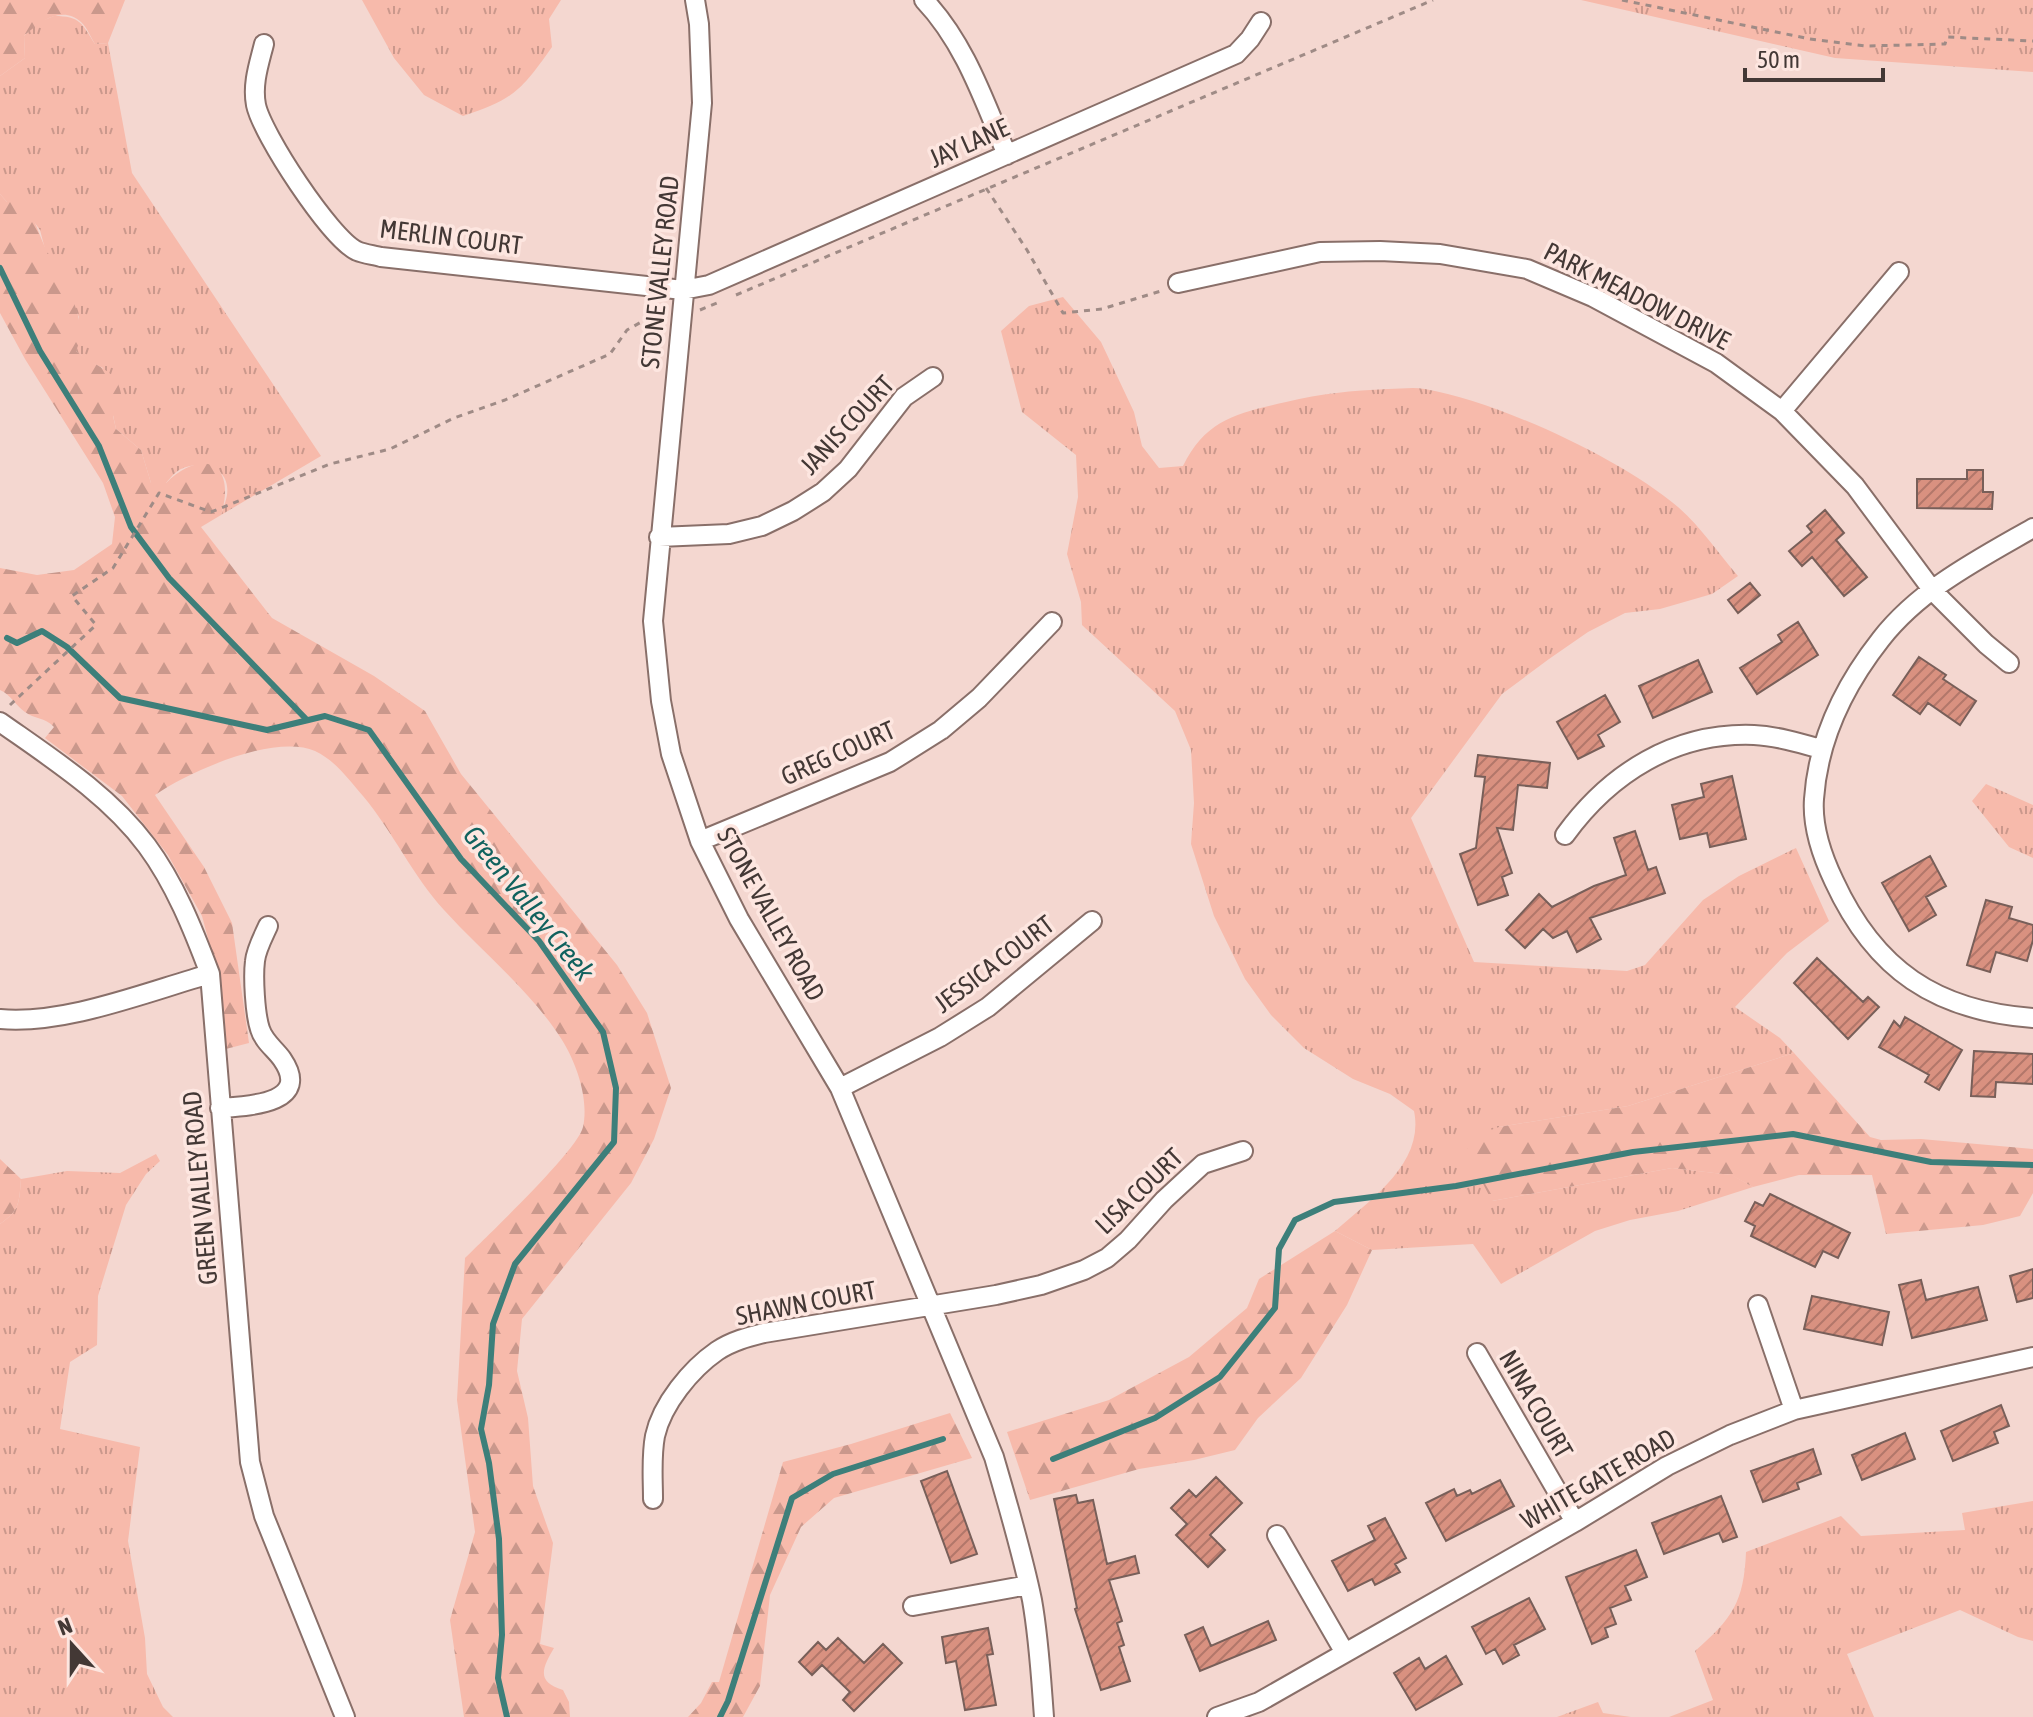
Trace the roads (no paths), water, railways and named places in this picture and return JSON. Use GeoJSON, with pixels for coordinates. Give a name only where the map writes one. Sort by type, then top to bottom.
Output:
{"type":"FeatureCollection","features":[{"type":"Feature","properties":{"kind":"street","name":"STONE VALLEY ROAD"},"geometry":{"type":"LineString","coordinates":[[695,0],[702,103],[653,621],[661,701],[671,754],[700,841],[739,919],[840,1088],[994,1457],[1028,1585],[1040,1657],[1044,1717]]}},
{"type":"Feature","properties":{"kind":"street"},"geometry":{"type":"LineString","coordinates":[[924,0],[940,17],[965,58],[1007,155]]}},
{"type":"Feature","properties":{"kind":"street","name":"JAY LANE"},"geometry":{"type":"LineString","coordinates":[[683,290],[709,285],[1236,54],[1261,22]]}},
{"type":"Feature","properties":{"kind":"street","name":"MERLIN COURT"},"geometry":{"type":"LineString","coordinates":[[264,44],[254,89],[262,123],[325,221],[357,251],[381,257],[683,290]]}},
{"type":"Feature","properties":{"kind":"street","name":"PARK MEADOW DRIVE"},"geometry":{"type":"LineString","coordinates":[[1178,283],[1320,252],[1380,251],[1440,254],[1527,269],[1593,297],[1704,356],[1782,411],[1855,486],[1933,591],[2009,663]]}},
{"type":"Feature","properties":{"kind":"street"},"geometry":{"type":"LineString","coordinates":[[1782,411],[1899,272]]}},
{"type":"Feature","properties":{"kind":"street","name":"JANIS COURT"},"geometry":{"type":"LineString","coordinates":[[659,537],[729,534],[762,526],[793,511],[823,492],[848,469],[904,397],[933,377]]}},
{"type":"Feature","properties":{"kind":"street"},"geometry":{"type":"LineString","coordinates":[[2033,528],[1962,569],[1882,637],[1846,693],[1821,749],[1813,803],[1823,858],[1850,916],[1880,954],[1922,987],[1964,1005],[1997,1015],[2033,1018]]}},
{"type":"Feature","properties":{"kind":"street","name":"GREG COURT"},"geometry":{"type":"LineString","coordinates":[[700,841],[890,762],[941,730],[979,698],[1052,622]]}},
{"type":"Feature","properties":{"kind":"street","name":"GREEN VALLEY ROAD"},"geometry":{"type":"LineString","coordinates":[[0,722],[103,798],[146,845],[181,903],[210,974],[250,1462],[264,1516],[345,1717]]}},
{"type":"Feature","properties":{"kind":"street"},"geometry":{"type":"LineString","coordinates":[[1565,835],[1596,799],[1628,770],[1671,748],[1712,736],[1757,735],[1821,749]]}},
{"type":"Feature","properties":{"kind":"street","name":"JESSICA COURT"},"geometry":{"type":"LineString","coordinates":[[840,1088],[940,1037],[988,1007],[1092,921]]}},
{"type":"Feature","properties":{"kind":"street"},"geometry":{"type":"LineString","coordinates":[[220,1108],[267,1102],[283,1096],[290,1088],[291,1077],[286,1065],[267,1042],[258,1021],[254,960],[268,926]]}},
{"type":"Feature","properties":{"kind":"street"},"geometry":{"type":"LineString","coordinates":[[0,1019],[20,1021],[67,1014],[210,974]]}},
{"type":"Feature","properties":{"kind":"street","name":"LISA COURT"},"geometry":{"type":"LineString","coordinates":[[932,1305],[1041,1285],[1084,1270],[1107,1258],[1128,1240],[1164,1200],[1203,1164],[1243,1151]]}},
{"type":"Feature","properties":{"kind":"street","name":"SHAWN COURT"},"geometry":{"type":"LineString","coordinates":[[653,1499],[656,1433],[686,1380],[718,1351],[739,1340],[764,1333],[932,1305]]}},
{"type":"Feature","properties":{"kind":"street"},"geometry":{"type":"LineString","coordinates":[[1758,1305],[1794,1410]]}},
{"type":"Feature","properties":{"kind":"street","name":"NINA COURT"},"geometry":{"type":"LineString","coordinates":[[1477,1353],[1575,1522]]}},
{"type":"Feature","properties":{"kind":"street","name":"WHITE GATE ROAD"},"geometry":{"type":"LineString","coordinates":[[1217,1717],[1259,1702],[1575,1522],[1667,1466],[1730,1435],[1794,1410],[2033,1357]]}},
{"type":"Feature","properties":{"kind":"street"},"geometry":{"type":"LineString","coordinates":[[1277,1535],[1345,1653]]}},
{"type":"Feature","properties":{"kind":"street"},"geometry":{"type":"LineString","coordinates":[[913,1606],[1028,1585]]}},
{"type":"Feature","properties":{"kind":"waterway"},"geometry":{"type":"LineString","coordinates":[[0,268],[40,351],[99,446],[131,527],[169,578],[307,720]]}},
{"type":"Feature","properties":{"kind":"waterway","name":"Green Valley Creek"},"geometry":{"type":"LineString","coordinates":[[7,638],[17,643],[42,631],[67,647],[120,698],[267,730],[325,716],[369,730],[461,859],[539,941],[603,1032],[616,1088],[614,1142],[515,1264],[493,1324],[489,1385],[481,1429],[489,1463],[499,1539],[502,1635],[498,1678],[507,1717]]}},
{"type":"Feature","properties":{"kind":"waterway"},"geometry":{"type":"LineString","coordinates":[[1053,1459],[1155,1418],[1220,1377],[1275,1308],[1279,1249],[1295,1220],[1334,1202],[1456,1186],[1633,1152],[1793,1134],[1931,1162],[2033,1165]]}},
{"type":"Feature","properties":{"kind":"waterway"},"geometry":{"type":"LineString","coordinates":[[720,1717],[728,1701],[792,1498],[833,1474],[943,1439]]}}]}
